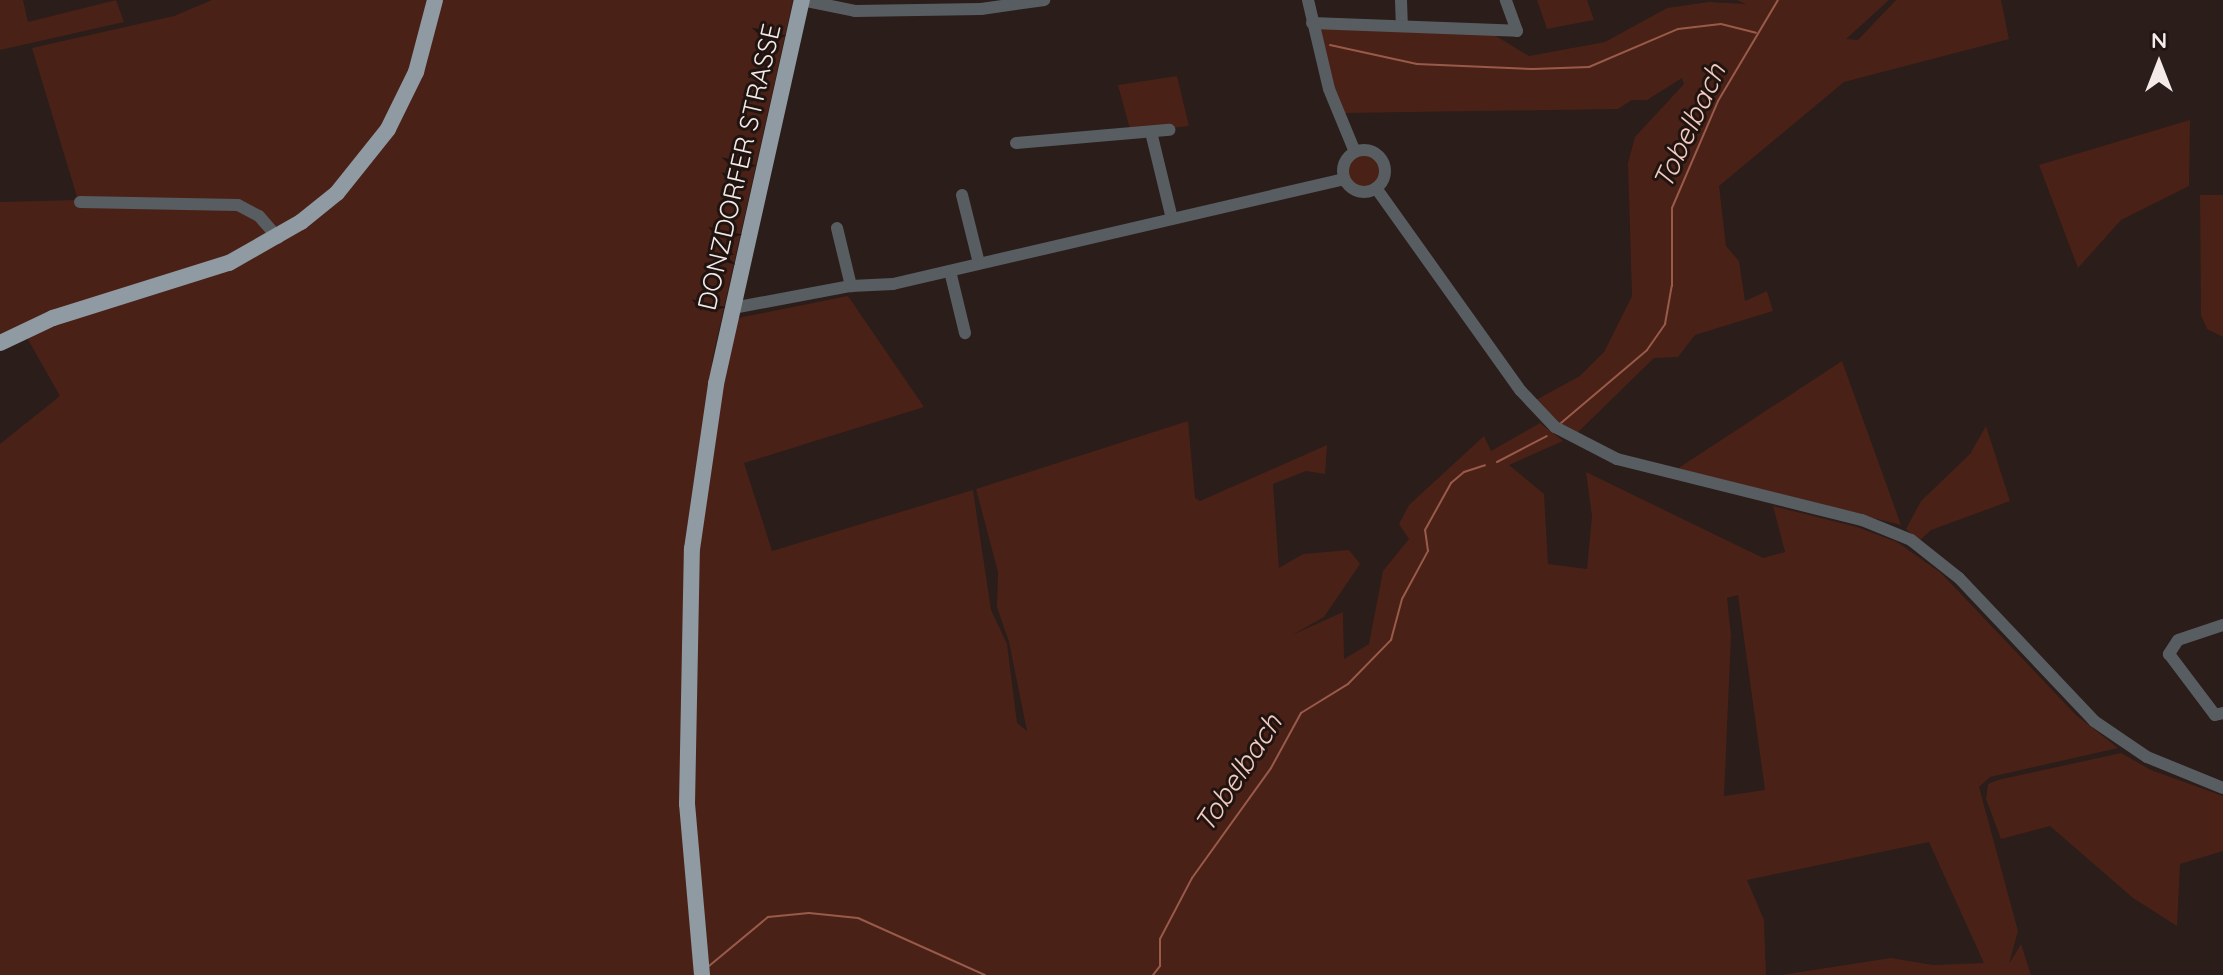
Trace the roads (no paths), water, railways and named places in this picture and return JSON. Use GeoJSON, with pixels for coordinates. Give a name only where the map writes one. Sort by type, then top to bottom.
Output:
{"type":"FeatureCollection","features":[{"type":"Feature","properties":{"kind":"main road"},"geometry":{"type":"LineString","coordinates":[[0,343],[53,318],[207,271],[278,238],[337,193],[388,129],[416,72],[435,0]]}},
{"type":"Feature","properties":{"kind":"main road","name":"DONZDORFER STRASSE"},"geometry":{"type":"LineString","coordinates":[[702,975],[687,804],[687,598],[702,466],[724,345],[802,0]]}},
{"type":"Feature","properties":{"kind":"street"},"geometry":{"type":"LineString","coordinates":[[802,0],[855,11],[1044,0]]}},
{"type":"Feature","properties":{"kind":"street"},"geometry":{"type":"LineString","coordinates":[[1308,0],[1338,116],[1355,152]]}},
{"type":"Feature","properties":{"kind":"street"},"geometry":{"type":"LineString","coordinates":[[1401,0],[1402,25]]}},
{"type":"Feature","properties":{"kind":"street"},"geometry":{"type":"LineString","coordinates":[[1312,23],[1517,31],[1506,0]]}},
{"type":"Feature","properties":{"kind":"street"},"geometry":{"type":"LineString","coordinates":[[1016,143],[1169,130]]}},
{"type":"Feature","properties":{"kind":"street"},"geometry":{"type":"LineString","coordinates":[[1151,132],[1172,219]]}},
{"type":"Feature","properties":{"kind":"street"},"geometry":{"type":"LineString","coordinates":[[1368,151],[1382,161],[1384,178],[1376,188],[1358,191],[1344,179],[1344,166],[1355,152],[1368,151]]}},
{"type":"Feature","properties":{"kind":"street"},"geometry":{"type":"LineString","coordinates":[[733,308],[851,286],[893,284],[1344,179]]}},
{"type":"Feature","properties":{"kind":"street"},"geometry":{"type":"LineString","coordinates":[[1376,188],[1521,391],[1555,427],[1617,459],[1839,513],[1900,534],[1952,571],[2094,721],[2147,757],[2223,788]]}},
{"type":"Feature","properties":{"kind":"street"},"geometry":{"type":"LineString","coordinates":[[962,195],[979,263]]}},
{"type":"Feature","properties":{"kind":"street"},"geometry":{"type":"LineString","coordinates":[[80,202],[238,205],[259,216],[278,238]]}},
{"type":"Feature","properties":{"kind":"street"},"geometry":{"type":"LineString","coordinates":[[837,228],[851,286]]}},
{"type":"Feature","properties":{"kind":"street"},"geometry":{"type":"LineString","coordinates":[[950,271],[965,333]]}},
{"type":"Feature","properties":{"kind":"street"},"geometry":{"type":"LineString","coordinates":[[2219,714],[2169,654],[2178,640],[2223,625]]}},
{"type":"Feature","properties":{"kind":"waterway","name":"Tobelbach"},"geometry":{"type":"LineString","coordinates":[[1561,423],[1647,350],[1665,324],[1672,286],[1672,208],[1718,101],[1778,0]]}},
{"type":"Feature","properties":{"kind":"waterway"},"geometry":{"type":"LineString","coordinates":[[1330,45],[1417,64],[1533,69],[1589,67],[1678,29],[1721,24],[1756,33]]}},
{"type":"Feature","properties":{"kind":"waterway","name":"Tobelbach"},"geometry":{"type":"LineString","coordinates":[[1497,462],[1547,436]]}},
{"type":"Feature","properties":{"kind":"waterway","name":"Tobelbach"},"geometry":{"type":"LineString","coordinates":[[1153,975],[1160,966],[1160,939],[1192,878],[1271,768],[1301,713],[1348,684],[1391,640],[1402,599],[1428,551],[1425,530],[1451,483],[1464,472],[1485,465]]}},
{"type":"Feature","properties":{"kind":"waterway"},"geometry":{"type":"LineString","coordinates":[[709,966],[768,917],[809,913],[858,918],[985,975]]}}]}
